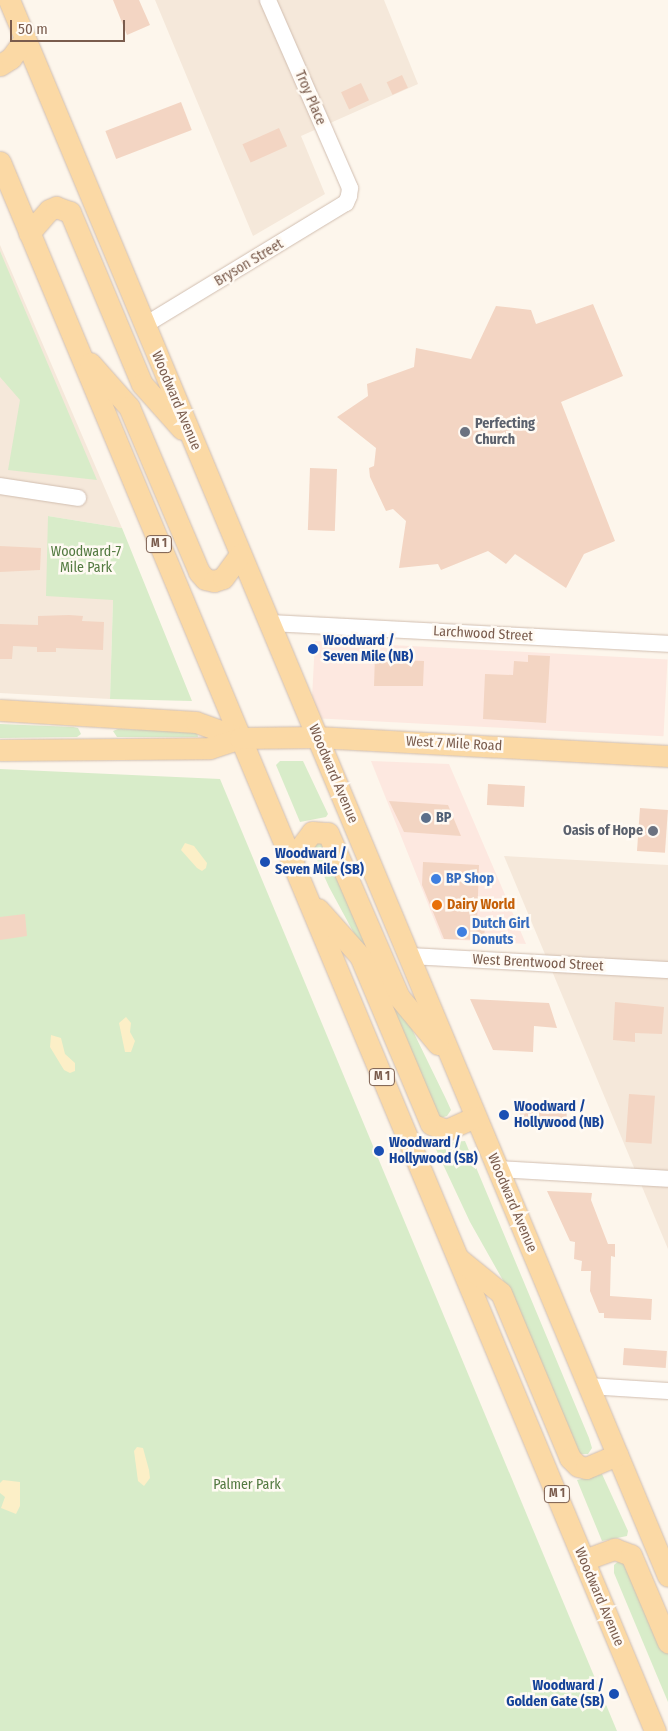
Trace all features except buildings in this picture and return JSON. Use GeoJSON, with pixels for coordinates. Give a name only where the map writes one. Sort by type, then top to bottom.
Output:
{"type":"FeatureCollection","features":[{"type":"Feature","properties":{"kind":"main road","name":"Woodward Avenue"},"geometry":{"type":"LineString","coordinates":[[8,0],[668,1576]]}},
{"type":"Feature","properties":{"kind":"main road"},"geometry":{"type":"LineString","coordinates":[[0,65],[11,58],[25,39]]}},
{"type":"Feature","properties":{"kind":"main road","name":"Woodward Avenue"},"geometry":{"type":"LineString","coordinates":[[0,162],[655,1731]]}},
{"type":"Feature","properties":{"kind":"main road"},"geometry":{"type":"LineString","coordinates":[[29,233],[49,210],[56,207],[70,212],[142,384],[194,442]]}},
{"type":"Feature","properties":{"kind":"main road"},"geometry":{"type":"LineString","coordinates":[[78,349],[129,407],[198,572],[205,579],[214,581],[223,578],[240,555]]}},
{"type":"Feature","properties":{"kind":"main road","name":"West 7 Mile Road"},"geometry":{"type":"LineString","coordinates":[[0,710],[196,722],[240,738]]}},
{"type":"Feature","properties":{"kind":"main road"},"geometry":{"type":"LineString","coordinates":[[95,716],[100,750]]}},
{"type":"Feature","properties":{"kind":"main road","name":"West 7 Mile Road"},"geometry":{"type":"LineString","coordinates":[[0,750],[210,748],[240,738],[317,737],[668,756]]}},
{"type":"Feature","properties":{"kind":"main road"},"geometry":{"type":"LineString","coordinates":[[291,860],[312,832],[328,834],[399,998],[452,1062]]}},
{"type":"Feature","properties":{"kind":"main road"},"geometry":{"type":"LineString","coordinates":[[307,897],[360,956],[431,1124],[446,1130],[476,1117]]}},
{"type":"Feature","properties":{"kind":"main road"},"geometry":{"type":"LineString","coordinates":[[457,1258],[501,1293],[570,1458],[578,1466],[586,1468],[617,1455]]}},
{"type":"Feature","properties":{"kind":"main road"},"geometry":{"type":"LineString","coordinates":[[584,1560],[615,1549],[631,1555],[668,1642]]}},
{"type":"Feature","properties":{"kind":"street","name":"Troy Place"},"geometry":{"type":"LineString","coordinates":[[268,0],[350,188],[349,196]]}},
{"type":"Feature","properties":{"kind":"street","name":"Bryson Street"},"geometry":{"type":"LineString","coordinates":[[145,325],[346,203],[349,196]]}},
{"type":"Feature","properties":{"kind":"street"},"geometry":{"type":"LineString","coordinates":[[0,486],[78,498]]}},
{"type":"Feature","properties":{"kind":"street","name":"Larchwood Street"},"geometry":{"type":"LineString","coordinates":[[269,623],[668,644]]}},
{"type":"Feature","properties":{"kind":"street","name":"West Brentwood Street"},"geometry":{"type":"LineString","coordinates":[[409,956],[668,970]]}},
{"type":"Feature","properties":{"kind":"street"},"geometry":{"type":"LineString","coordinates":[[497,1169],[668,1179]]}},
{"type":"Feature","properties":{"kind":"street"},"geometry":{"type":"LineString","coordinates":[[588,1386],[668,1391]]}},
{"type":"Feature","properties":{"kind":"shaded area"},"geometry":{"type":"Polygon","coordinates":[[[155,0],[384,0],[418,84],[301,136],[325,194],[253,236],[155,0]]]}},
{"type":"Feature","properties":{"kind":"shaded area"},"geometry":{"type":"Polygon","coordinates":[[[0,245],[122,528],[48,516],[113,600],[110,699],[0,693],[0,245]]]}},
{"type":"Feature","properties":{"kind":"shaded area"},"geometry":{"type":"Polygon","coordinates":[[[315,641],[668,659],[663,736],[311,718],[315,641]]]}},
{"type":"Feature","properties":{"kind":"shaded area"},"geometry":{"type":"Polygon","coordinates":[[[371,761],[449,764],[526,944],[442,939],[371,761]]]}},
{"type":"Feature","properties":{"kind":"shaded area"},"geometry":{"type":"Polygon","coordinates":[[[504,856],[668,865],[668,1249],[504,856]]]}},
{"type":"Feature","properties":{"kind":"green space"},"geometry":{"type":"Polygon","coordinates":[[[0,251],[97,480],[8,470],[20,400],[0,377],[0,251]]]}},
{"type":"Feature","properties":{"kind":"green space","name":"Woodward-7 Mile Park"},"geometry":{"type":"Polygon","coordinates":[[[48,516],[122,528],[192,701],[110,699],[113,600],[46,596],[48,516]]]}},
{"type":"Feature","properties":{"kind":"green space"},"geometry":{"type":"Polygon","coordinates":[[[0,724],[73,727],[78,728],[81,734],[77,737],[0,738],[0,724]]]}},
{"type":"Feature","properties":{"kind":"green space"},"geometry":{"type":"Polygon","coordinates":[[[118,729],[197,732],[198,737],[117,737],[113,731],[118,729]]]}},
{"type":"Feature","properties":{"kind":"green space"},"geometry":{"type":"Polygon","coordinates":[[[280,761],[303,761],[328,814],[326,817],[300,822],[276,765],[280,761]]]}},
{"type":"Feature","properties":{"kind":"green space","name":"Palmer Park"},"geometry":{"type":"Polygon","coordinates":[[[0,769],[220,779],[617,1731],[0,1731],[0,769]]]}},
{"type":"Feature","properties":{"kind":"green space"},"geometry":{"type":"Polygon","coordinates":[[[320,840],[446,1099],[451,1110],[447,1116],[440,1118],[356,937],[329,887],[311,847],[320,840]]]}},
{"type":"Feature","properties":{"kind":"green space"},"geometry":{"type":"Polygon","coordinates":[[[435,1141],[443,1143],[465,1141],[589,1438],[592,1448],[588,1454],[577,1454],[505,1284],[470,1222],[433,1143],[435,1141]]]}},
{"type":"Feature","properties":{"kind":"green space"},"geometry":{"type":"Polygon","coordinates":[[[602,1474],[628,1531],[627,1536],[602,1541],[577,1480],[602,1474]]]}},
{"type":"Feature","properties":{"kind":"green space"},"geometry":{"type":"Polygon","coordinates":[[[621,1559],[668,1652],[668,1702],[614,1573],[614,1565],[621,1559]]]}},
{"type":"Feature","properties":{"kind":"sand"},"geometry":{"type":"Polygon","coordinates":[[[185,843],[194,846],[207,863],[206,868],[202,871],[181,850],[185,843]]]}},
{"type":"Feature","properties":{"kind":"sand"},"geometry":{"type":"Polygon","coordinates":[[[126,1017],[131,1023],[130,1032],[135,1041],[131,1052],[125,1052],[119,1023],[126,1017]]]}},
{"type":"Feature","properties":{"kind":"sand"},"geometry":{"type":"Polygon","coordinates":[[[51,1035],[61,1038],[65,1054],[75,1063],[75,1071],[70,1073],[64,1070],[50,1047],[51,1035]]]}},
{"type":"Feature","properties":{"kind":"sand"},"geometry":{"type":"Polygon","coordinates":[[[137,1447],[143,1448],[149,1470],[150,1478],[144,1486],[138,1481],[134,1451],[137,1447]]]}},
{"type":"Feature","properties":{"kind":"sand"},"geometry":{"type":"Polygon","coordinates":[[[3,1480],[20,1482],[20,1506],[16,1514],[1,1508],[5,1497],[0,1493],[0,1483],[3,1480]]]}},
{"type":"Feature","properties":{"kind":"place","name":"Perfecting Church"},"geometry":{"type":"Point","coordinates":[465,432]}},
{"type":"Feature","properties":{"kind":"place","name":"Woodward / Seven Mile (NB)"},"geometry":{"type":"Point","coordinates":[313,649]}},
{"type":"Feature","properties":{"kind":"place","name":"BP"},"geometry":{"type":"Point","coordinates":[426,818]}},
{"type":"Feature","properties":{"kind":"place","name":"Oasis of Hope"},"geometry":{"type":"Point","coordinates":[653,831]}},
{"type":"Feature","properties":{"kind":"place","name":"Woodward / Seven Mile (SB)"},"geometry":{"type":"Point","coordinates":[265,862]}},
{"type":"Feature","properties":{"kind":"place","name":"BP Shop"},"geometry":{"type":"Point","coordinates":[436,879]}},
{"type":"Feature","properties":{"kind":"place","name":"Dairy World"},"geometry":{"type":"Point","coordinates":[437,905]}},
{"type":"Feature","properties":{"kind":"place","name":"Dutch Girl Donuts"},"geometry":{"type":"Point","coordinates":[462,932]}},
{"type":"Feature","properties":{"kind":"place","name":"Woodward / Hollywood (NB)"},"geometry":{"type":"Point","coordinates":[504,1115]}},
{"type":"Feature","properties":{"kind":"place","name":"Woodward / Hollywood (SB)"},"geometry":{"type":"Point","coordinates":[379,1151]}},
{"type":"Feature","properties":{"kind":"place","name":"Woodward / Golden Gate (SB)"},"geometry":{"type":"Point","coordinates":[614,1694]}}]}
